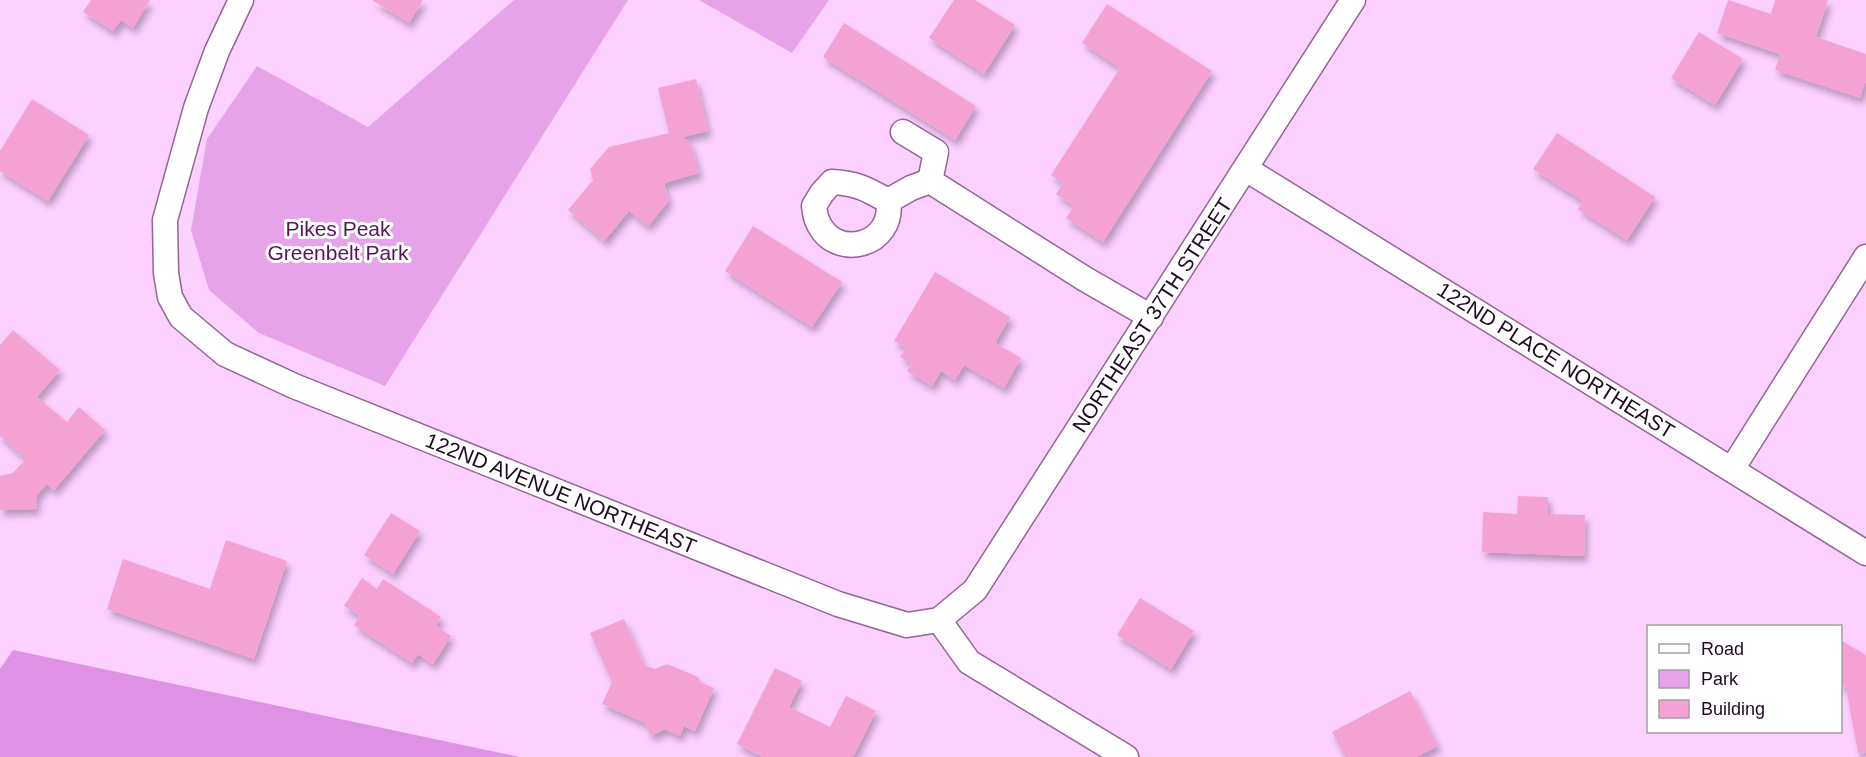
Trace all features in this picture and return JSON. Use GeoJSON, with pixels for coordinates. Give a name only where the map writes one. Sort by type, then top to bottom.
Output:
{"type":"FeatureCollection","features":[{"type":"Feature","properties":{"kind":"street","name":"122ND AVENUE NORTHEAST"},"geometry":{"type":"LineString","coordinates":[[241,0],[217,51],[196,108],[165,220],[166,273],[170,297],[181,316],[225,354],[294,386],[838,604],[907,625],[939,620]]}},
{"type":"Feature","properties":{"kind":"street","name":"NORTHEAST 37TH STREET"},"geometry":{"type":"LineString","coordinates":[[939,620],[975,590],[1353,0]]}},
{"type":"Feature","properties":{"kind":"street"},"geometry":{"type":"LineString","coordinates":[[903,132],[936,152],[930,181]]}},
{"type":"Feature","properties":{"kind":"street","name":"122ND PLACE NORTHEAST"},"geometry":{"type":"LineString","coordinates":[[1246,169],[1866,553]]}},
{"type":"Feature","properties":{"kind":"street"},"geometry":{"type":"LineString","coordinates":[[888,201],[911,188],[930,181]]}},
{"type":"Feature","properties":{"kind":"street"},"geometry":{"type":"LineString","coordinates":[[930,181],[1085,279],[1151,317]]}},
{"type":"Feature","properties":{"kind":"street"},"geometry":{"type":"LineString","coordinates":[[1732,469],[1866,257]]}},
{"type":"Feature","properties":{"kind":"street"},"geometry":{"type":"LineString","coordinates":[[939,620],[969,662],[1126,757]]}},
{"type":"Feature","properties":{"kind":"green space","name":"Pikes Peak Greenbelt Park"},"geometry":{"type":"Polygon","coordinates":[[[514,0],[628,0],[385,386],[259,333],[209,290],[191,230],[207,139],[257,66],[368,127],[514,0]]]}},
{"type":"Feature","properties":{"kind":"green space"},"geometry":{"type":"Polygon","coordinates":[[[699,0],[829,0],[792,53],[699,0]]]}},
{"type":"Feature","properties":{"kind":"shaded area"},"geometry":{"type":"Polygon","coordinates":[[[13,650],[520,757],[0,757],[0,669],[13,650]]]}},
{"type":"Feature","properties":{"kind":"building"},"geometry":{"type":"Polygon","coordinates":[[[91,0],[150,0],[133,28],[121,20],[113,31],[83,12],[91,0]]]}},
{"type":"Feature","properties":{"kind":"building"},"geometry":{"type":"Polygon","coordinates":[[[372,0],[423,0],[409,23],[372,0]]]}},
{"type":"Feature","properties":{"kind":"building"},"geometry":{"type":"Polygon","coordinates":[[[954,0],[975,0],[1015,25],[984,74],[929,38],[954,0]]]}},
{"type":"Feature","properties":{"kind":"building"},"geometry":{"type":"Polygon","coordinates":[[[1728,0],[1771,14],[1775,0],[1828,0],[1816,37],[1866,54],[1866,80],[1860,98],[1775,70],[1780,54],[1717,33],[1728,0]]]}},
{"type":"Feature","properties":{"kind":"building"},"geometry":{"type":"Polygon","coordinates":[[[1107,4],[1212,71],[1103,242],[1066,218],[1074,206],[1056,194],[1063,183],[1051,175],[1120,68],[1082,43],[1107,4]]]}},
{"type":"Feature","properties":{"kind":"building"},"geometry":{"type":"Polygon","coordinates":[[[844,23],[976,106],[955,140],[823,57],[844,23]]]}},
{"type":"Feature","properties":{"kind":"building"},"geometry":{"type":"Polygon","coordinates":[[[1699,32],[1743,59],[1715,105],[1671,78],[1699,32]]]}},
{"type":"Feature","properties":{"kind":"building"},"geometry":{"type":"Polygon","coordinates":[[[696,79],[708,131],[683,137],[691,144],[699,173],[664,183],[669,201],[648,226],[629,211],[604,241],[568,210],[593,180],[590,169],[609,147],[669,133],[658,88],[696,79]]]}},
{"type":"Feature","properties":{"kind":"building"},"geometry":{"type":"Polygon","coordinates":[[[32,99],[89,135],[48,201],[0,171],[0,151],[32,99]]]}},
{"type":"Feature","properties":{"kind":"building"},"geometry":{"type":"Polygon","coordinates":[[[1557,133],[1655,197],[1627,240],[1578,209],[1583,201],[1533,169],[1557,133]]]}},
{"type":"Feature","properties":{"kind":"building"},"geometry":{"type":"Polygon","coordinates":[[[753,226],[842,282],[812,327],[725,271],[753,226]]]}},
{"type":"Feature","properties":{"kind":"building"},"geometry":{"type":"Polygon","coordinates":[[[935,272],[1010,317],[995,343],[1021,358],[1004,388],[964,365],[955,380],[941,371],[932,386],[907,371],[912,363],[900,357],[906,348],[894,341],[935,272]]]}},
{"type":"Feature","properties":{"kind":"building"},"geometry":{"type":"Polygon","coordinates":[[[13,330],[60,370],[37,397],[67,422],[79,407],[105,430],[54,490],[47,484],[37,495],[36,509],[0,510],[0,476],[13,473],[26,459],[0,436],[0,345],[13,330]]]}},
{"type":"Feature","properties":{"kind":"building"},"geometry":{"type":"Polygon","coordinates":[[[1518,496],[1548,497],[1548,514],[1585,515],[1584,556],[1482,552],[1483,512],[1517,514],[1518,496]]]}},
{"type":"Feature","properties":{"kind":"building"},"geometry":{"type":"Polygon","coordinates":[[[391,513],[420,531],[393,574],[364,555],[391,513]]]}},
{"type":"Feature","properties":{"kind":"building"},"geometry":{"type":"Polygon","coordinates":[[[226,540],[287,561],[254,659],[107,609],[123,559],[210,589],[226,540]]]}},
{"type":"Feature","properties":{"kind":"building"},"geometry":{"type":"Polygon","coordinates":[[[362,578],[377,589],[383,579],[441,617],[436,626],[451,636],[433,664],[418,654],[412,663],[354,625],[360,616],[344,606],[362,578]]]}},
{"type":"Feature","properties":{"kind":"building"},"geometry":{"type":"Polygon","coordinates":[[[1140,598],[1194,631],[1171,669],[1117,635],[1140,598]]]}},
{"type":"Feature","properties":{"kind":"building"},"geometry":{"type":"Polygon","coordinates":[[[624,619],[644,665],[655,669],[667,664],[698,677],[700,682],[714,688],[695,731],[684,726],[680,736],[665,729],[651,736],[645,723],[602,704],[612,682],[590,633],[624,619]]]}},
{"type":"Feature","properties":{"kind":"building"},"geometry":{"type":"Polygon","coordinates":[[[1842,641],[1866,655],[1866,752],[1858,753],[1846,688],[1842,685],[1842,641]]]}},
{"type":"Feature","properties":{"kind":"building"},"geometry":{"type":"Polygon","coordinates":[[[775,668],[802,681],[789,707],[830,727],[846,696],[876,711],[853,757],[763,757],[737,744],[775,668]]]}},
{"type":"Feature","properties":{"kind":"building"},"geometry":{"type":"Polygon","coordinates":[[[1410,691],[1438,746],[1416,757],[1345,757],[1332,732],[1410,691]]]}}]}
